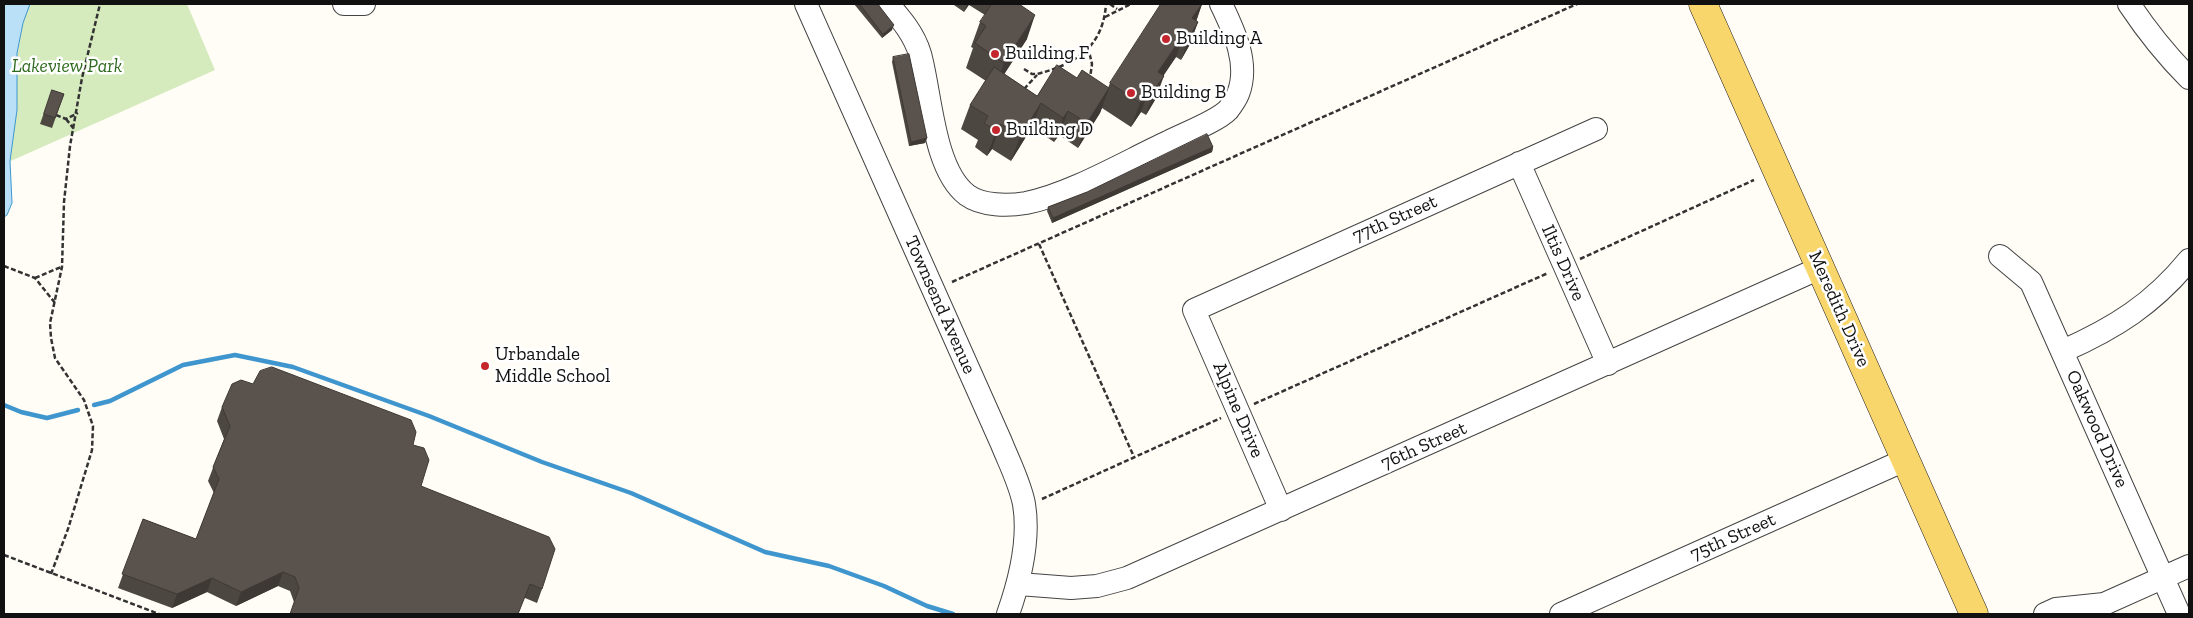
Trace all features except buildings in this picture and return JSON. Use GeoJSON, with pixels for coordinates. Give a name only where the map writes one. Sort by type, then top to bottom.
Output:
{"type":"FeatureCollection","features":[{"type":"Feature","properties":{"kind":"main road","name":"Meredith Drive"},"geometry":{"type":"LineString","coordinates":[[1703,4],[1974,614]]}},
{"type":"Feature","properties":{"kind":"street","name":"Townsend Avenue"},"geometry":{"type":"LineString","coordinates":[[806,4],[997,433],[1024,506],[1026,524],[1019,584],[1008,614]]}},
{"type":"Feature","properties":{"kind":"street"},"geometry":{"type":"LineString","coordinates":[[888,4],[907,27],[920,52],[934,121],[949,174],[968,195],[993,205],[1025,203],[1064,190],[1204,124],[1227,111],[1238,94],[1242,75],[1241,55],[1221,4]]}},
{"type":"Feature","properties":{"kind":"street"},"geometry":{"type":"LineString","coordinates":[[2129,4],[2160,47],[2189,78]]}},
{"type":"Feature","properties":{"kind":"street","name":"77th Street"},"geometry":{"type":"LineString","coordinates":[[1194,310],[1596,129]]}},
{"type":"Feature","properties":{"kind":"street","name":"Iltis Drive"},"geometry":{"type":"LineString","coordinates":[[1519,163],[1608,364]]}},
{"type":"Feature","properties":{"kind":"street","name":"Oakwood Drive"},"geometry":{"type":"LineString","coordinates":[[2000,256],[2031,282],[2179,614]]}},
{"type":"Feature","properties":{"kind":"street"},"geometry":{"type":"LineString","coordinates":[[2063,351],[2119,324],[2147,304],[2171,282],[2189,260]]}},
{"type":"Feature","properties":{"kind":"street","name":"76th Street"},"geometry":{"type":"LineString","coordinates":[[1019,584],[1071,588],[1098,586],[1127,578],[1820,268]]}},
{"type":"Feature","properties":{"kind":"street","name":"Alpine Drive"},"geometry":{"type":"LineString","coordinates":[[1194,310],[1281,510]]}},
{"type":"Feature","properties":{"kind":"street","name":"75th Street"},"geometry":{"type":"LineString","coordinates":[[1561,614],[1906,460]]}},
{"type":"Feature","properties":{"kind":"street"},"geometry":{"type":"LineString","coordinates":[[2045,614],[2056,609],[2097,609],[2189,566]]}},
{"type":"Feature","properties":{"kind":"path"},"geometry":{"type":"LineString","coordinates":[[51,574],[86,475],[92,450],[93,426],[84,400],[55,358],[50,323],[62,267],[66,176],[78,112],[82,78],[100,4]]}},
{"type":"Feature","properties":{"kind":"path"},"geometry":{"type":"LineString","coordinates":[[1024,69],[1032,74],[1037,74],[1067,64],[1088,47],[1102,28],[1106,4]]}},
{"type":"Feature","properties":{"kind":"path"},"geometry":{"type":"LineString","coordinates":[[1110,4],[1117,9]]}},
{"type":"Feature","properties":{"kind":"path"},"geometry":{"type":"LineString","coordinates":[[1104,17],[1117,9],[1131,4]]}},
{"type":"Feature","properties":{"kind":"path"},"geometry":{"type":"LineString","coordinates":[[952,282],[1577,4]]}},
{"type":"Feature","properties":{"kind":"path"},"geometry":{"type":"LineString","coordinates":[[1087,85],[1092,64],[1088,47]]}},
{"type":"Feature","properties":{"kind":"path"},"geometry":{"type":"LineString","coordinates":[[1024,89],[1037,74]]}},
{"type":"Feature","properties":{"kind":"path"},"geometry":{"type":"LineString","coordinates":[[66,119],[78,112]]}},
{"type":"Feature","properties":{"kind":"path"},"geometry":{"type":"LineString","coordinates":[[56,115],[66,119],[74,129]]}},
{"type":"Feature","properties":{"kind":"path"},"geometry":{"type":"LineString","coordinates":[[1024,506],[1548,273],[1565,268],[1587,255],[1754,180]]}},
{"type":"Feature","properties":{"kind":"path"},"geometry":{"type":"LineString","coordinates":[[1039,244],[1134,457]]}},
{"type":"Feature","properties":{"kind":"path"},"geometry":{"type":"LineString","coordinates":[[4,266],[35,278],[55,303]]}},
{"type":"Feature","properties":{"kind":"path"},"geometry":{"type":"LineString","coordinates":[[35,278],[62,267]]}},
{"type":"Feature","properties":{"kind":"path"},"geometry":{"type":"LineString","coordinates":[[4,555],[158,614]]}},
{"type":"Feature","properties":{"kind":"green space","name":"Lakeview Park"},"geometry":{"type":"Polygon","coordinates":[[[4,4],[187,4],[215,70],[4,164],[4,4]]]}},
{"type":"Feature","properties":{"kind":"water"},"geometry":{"type":"Polygon","coordinates":[[[4,4],[30,4],[23,23],[17,53],[17,110],[10,161],[12,203],[7,215],[4,217],[4,4]]]}},
{"type":"Feature","properties":{"kind":"waterway"},"geometry":{"type":"LineString","coordinates":[[94,405],[110,401],[183,365],[235,355],[293,367],[429,416],[542,462],[631,493],[765,552],[829,566],[884,586],[927,606],[953,614]]}},
{"type":"Feature","properties":{"kind":"waterway"},"geometry":{"type":"LineString","coordinates":[[4,405],[21,412],[47,418],[78,410]]}},
{"type":"Feature","properties":{"kind":"place","name":"Building A"},"geometry":{"type":"Point","coordinates":[1166,39]}},
{"type":"Feature","properties":{"kind":"place","name":"Building F"},"geometry":{"type":"Point","coordinates":[995,54]}},
{"type":"Feature","properties":{"kind":"place","name":"Building B"},"geometry":{"type":"Point","coordinates":[1131,93]}},
{"type":"Feature","properties":{"kind":"place","name":"Building D"},"geometry":{"type":"Point","coordinates":[996,130]}},
{"type":"Feature","properties":{"kind":"place","name":"Urbandale Middle School"},"geometry":{"type":"Point","coordinates":[485,366]}}]}
